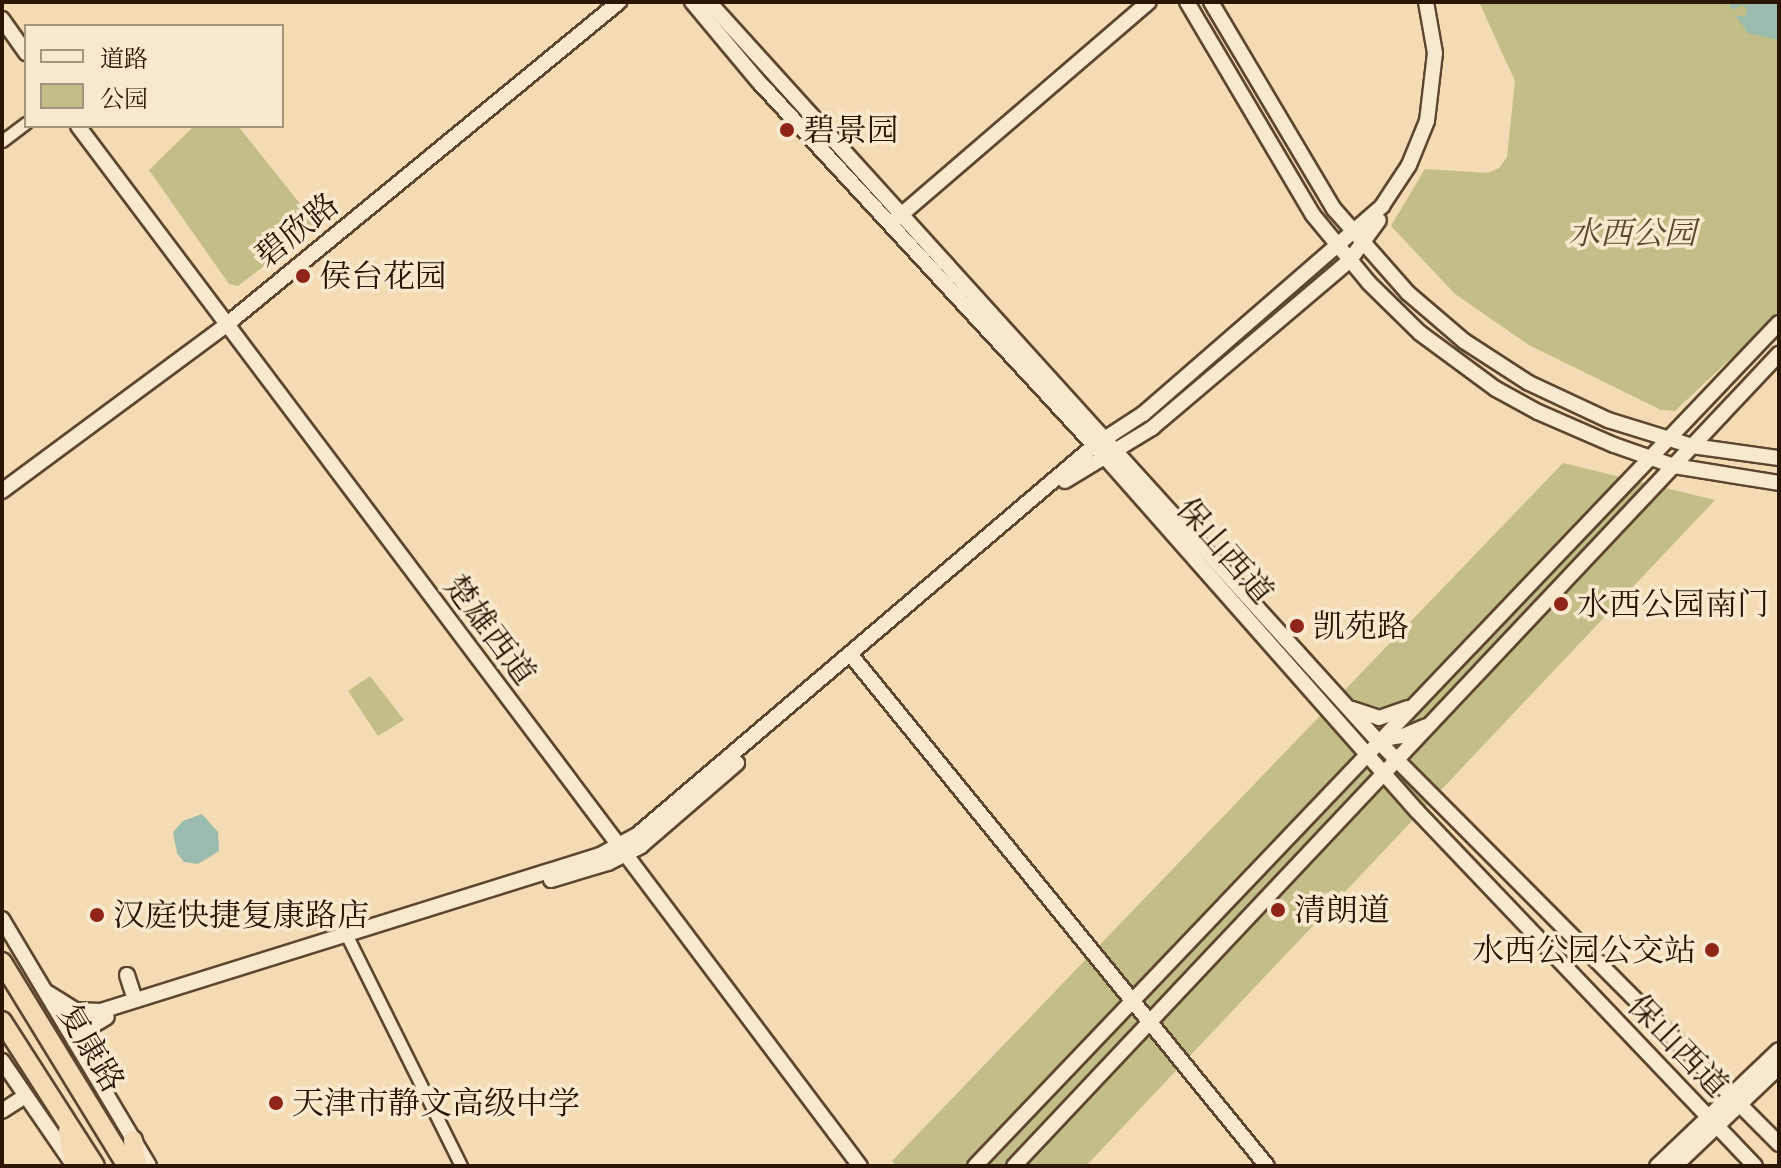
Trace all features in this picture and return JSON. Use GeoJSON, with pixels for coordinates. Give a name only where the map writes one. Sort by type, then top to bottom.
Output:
{"type":"FeatureCollection","features":[{"type":"Feature","properties":{"kind":"highway","name":"复康路"},"geometry":{"type":"LineString","coordinates":[[2,962],[127,1166]]}},
{"type":"Feature","properties":{"kind":"highway","name":"复康路"},"geometry":{"type":"LineString","coordinates":[[2,1021],[95,1166]]}},
{"type":"Feature","properties":{"kind":"highway"},"geometry":{"type":"LineString","coordinates":[[67,1124],[74,1165]]}},
{"type":"Feature","properties":{"kind":"highway"},"geometry":{"type":"LineString","coordinates":[[133,1140],[137,1166]]}},
{"type":"Feature","properties":{"kind":"main road","name":"碧欣路"},"geometry":{"type":"LineString","coordinates":[[2,483],[223,321],[608,2]]}},
{"type":"Feature","properties":{"kind":"main road","name":"碧欣路"},"geometry":{"type":"LineString","coordinates":[[2,491],[223,321],[619,2]]}},
{"type":"Feature","properties":{"kind":"main road","name":"保山西道"},"geometry":{"type":"LineString","coordinates":[[692,2],[759,82],[896,219]]}},
{"type":"Feature","properties":{"kind":"main road","name":"保山西道"},"geometry":{"type":"LineString","coordinates":[[709,2],[896,219],[1348,707],[1779,1144]]}},
{"type":"Feature","properties":{"kind":"main road"},"geometry":{"type":"LineString","coordinates":[[896,219],[1149,2]]}},
{"type":"Feature","properties":{"kind":"main road"},"geometry":{"type":"LineString","coordinates":[[1187,2],[1221,54],[1291,180],[1338,248],[1420,333],[1496,389],[1538,412],[1649,459],[1674,462],[1716,474],[1779,483]]}},
{"type":"Feature","properties":{"kind":"main road"},"geometry":{"type":"LineString","coordinates":[[1211,2],[1313,177],[1357,238],[1425,308],[1496,363],[1568,403],[1666,440],[1719,452],[1779,458]]}},
{"type":"Feature","properties":{"kind":"main road"},"geometry":{"type":"LineString","coordinates":[[82,1051],[84,1033],[98,1019],[621,851],[1338,248],[1357,238],[1404,186],[1430,131],[1440,75],[1440,48],[1429,2]]}},
{"type":"Feature","properties":{"kind":"main road"},"geometry":{"type":"LineString","coordinates":[[2,19],[24,50]]}},
{"type":"Feature","properties":{"kind":"main road","name":"楚雄西道"},"geometry":{"type":"LineString","coordinates":[[79,128],[860,1166]]}},
{"type":"Feature","properties":{"kind":"main road"},"geometry":{"type":"LineString","coordinates":[[1105,447],[1152,428],[1350,260],[1357,238]]}},
{"type":"Feature","properties":{"kind":"main road"},"geometry":{"type":"LineString","coordinates":[[975,1166],[1134,1003],[1379,740],[1779,323]]}},
{"type":"Feature","properties":{"kind":"main road"},"geometry":{"type":"LineString","coordinates":[[1014,1166],[1386,775],[1674,462],[1779,354]]}},
{"type":"Feature","properties":{"kind":"main road","name":"保山西道"},"geometry":{"type":"LineString","coordinates":[[1105,447],[1366,754],[1546,950],[1755,1166]]}},
{"type":"Feature","properties":{"kind":"main road"},"geometry":{"type":"LineString","coordinates":[[1621,489],[1674,462],[1719,452]]}},
{"type":"Feature","properties":{"kind":"main road"},"geometry":{"type":"LineString","coordinates":[[1645,497],[1682,476],[1716,474]]}},
{"type":"Feature","properties":{"kind":"main road"},"geometry":{"type":"LineString","coordinates":[[852,657],[1267,1166]]}},
{"type":"Feature","properties":{"kind":"main road"},"geometry":{"type":"LineString","coordinates":[[1348,707],[1379,718],[1393,715],[1416,703]]}},
{"type":"Feature","properties":{"kind":"main road"},"geometry":{"type":"LineString","coordinates":[[1335,719],[1356,735],[1379,740],[1411,734],[1433,722]]}},
{"type":"Feature","properties":{"kind":"main road"},"geometry":{"type":"LineString","coordinates":[[2,919],[149,1166]]}},
{"type":"Feature","properties":{"kind":"main road"},"geometry":{"type":"LineString","coordinates":[[48,993],[68,1007],[88,1013],[349,939]]}},
{"type":"Feature","properties":{"kind":"main road"},"geometry":{"type":"LineString","coordinates":[[127,975],[135,1000]]}},
{"type":"Feature","properties":{"kind":"main road"},"geometry":{"type":"LineString","coordinates":[[1657,1166],[1712,1122],[1779,1050]]}},
{"type":"Feature","properties":{"kind":"main road"},"geometry":{"type":"LineString","coordinates":[[2,1061],[74,1165]]}},
{"type":"Feature","properties":{"kind":"main road"},"geometry":{"type":"LineString","coordinates":[[1736,1099],[1779,1067]]}},
{"type":"Feature","properties":{"kind":"main road"},"geometry":{"type":"LineString","coordinates":[[80,1088],[122,1121]]}},
{"type":"Feature","properties":{"kind":"main road"},"geometry":{"type":"LineString","coordinates":[[2,1111],[25,1096]]}},
{"type":"Feature","properties":{"kind":"main road"},"geometry":{"type":"LineString","coordinates":[[1675,1166],[1712,1122]]}},
{"type":"Feature","properties":{"kind":"street"},"geometry":{"type":"LineString","coordinates":[[2,141],[24,124]]}},
{"type":"Feature","properties":{"kind":"street"},"geometry":{"type":"LineString","coordinates":[[349,939],[461,1166]]}},
{"type":"Feature","properties":{"kind":"green space","name":"水西公园"},"geometry":{"type":"Polygon","coordinates":[[[1479,2],[1779,2],[1779,313],[1675,411],[1661,410],[1529,345],[1455,294],[1391,226],[1425,169],[1488,173],[1499,168],[1507,157],[1515,81],[1479,2]]]}},
{"type":"Feature","properties":{"kind":"green space"},"geometry":{"type":"Polygon","coordinates":[[[192,128],[240,128],[317,225],[238,286],[229,284],[149,170],[192,128]]]}},
{"type":"Feature","properties":{"kind":"green space"},"geometry":{"type":"Polygon","coordinates":[[[1563,463],[1715,500],[1086,1166],[896,1166],[892,1161],[1563,463]]]}},
{"type":"Feature","properties":{"kind":"green space"},"geometry":{"type":"Polygon","coordinates":[[[370,676],[404,720],[378,736],[348,691],[370,676]]]}},
{"type":"Feature","properties":{"kind":"shaded area"},"geometry":{"type":"Polygon","coordinates":[[[1727,2],[1779,2],[1779,40],[1748,33],[1735,15],[1745,17],[1747,8],[1741,5],[1733,10],[1727,2]]]}},
{"type":"Feature","properties":{"kind":"shaded area"},"geometry":{"type":"Polygon","coordinates":[[[202,814],[218,832],[219,851],[198,864],[184,862],[177,853],[173,832],[183,821],[202,814]]]}},
{"type":"Feature","properties":{"kind":"place","name":"碧景园"},"geometry":{"type":"Point","coordinates":[787,130]}},
{"type":"Feature","properties":{"kind":"place","name":"侯台花园"},"geometry":{"type":"Point","coordinates":[303,276]}},
{"type":"Feature","properties":{"kind":"place","name":"水西公园南门"},"geometry":{"type":"Point","coordinates":[1561,604]}},
{"type":"Feature","properties":{"kind":"place","name":"凯苑路"},"geometry":{"type":"Point","coordinates":[1297,626]}},
{"type":"Feature","properties":{"kind":"place","name":"清朗道"},"geometry":{"type":"Point","coordinates":[1278,910]}},
{"type":"Feature","properties":{"kind":"place","name":"汉庭快捷复康路店"},"geometry":{"type":"Point","coordinates":[97,915]}},
{"type":"Feature","properties":{"kind":"place","name":"水西公园公交站"},"geometry":{"type":"Point","coordinates":[1712,950]}},
{"type":"Feature","properties":{"kind":"place","name":"天津市静文高级中学"},"geometry":{"type":"Point","coordinates":[276,1103]}}]}
